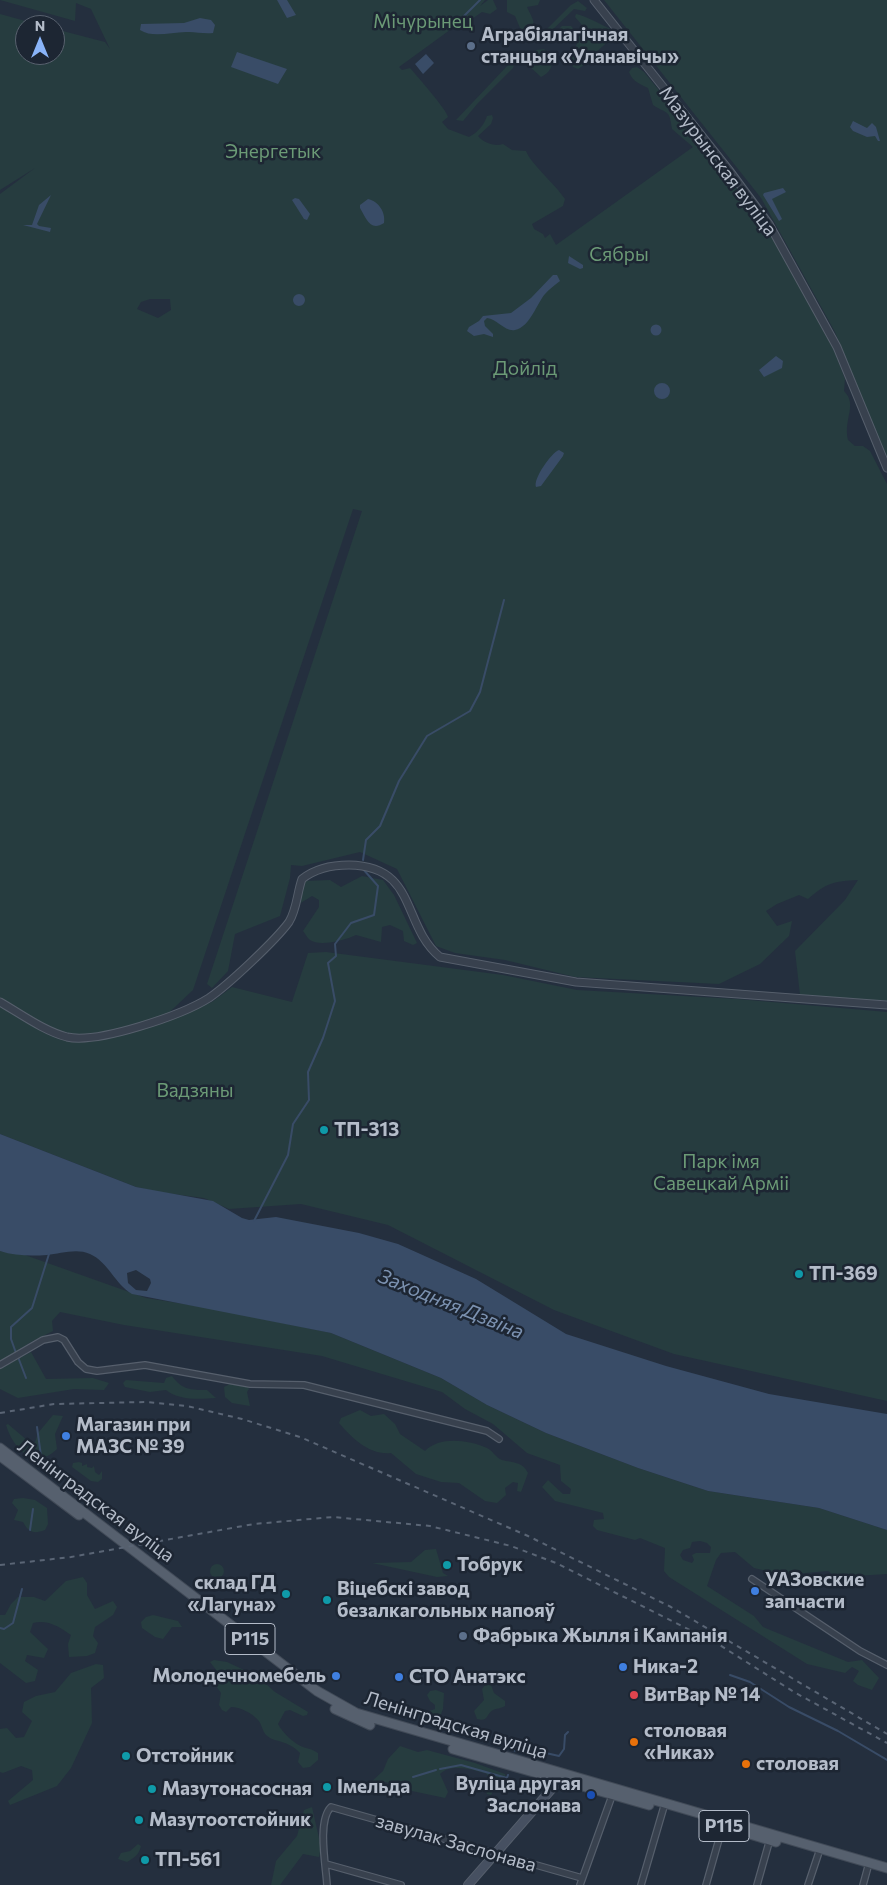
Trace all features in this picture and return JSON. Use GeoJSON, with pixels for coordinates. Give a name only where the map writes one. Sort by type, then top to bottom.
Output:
{"type":"FeatureCollection","features":[{"type":"Feature","properties":{"kind":"main road","name":"Ленінградская вуліца"},"geometry":{"type":"LineString","coordinates":[[0,1448],[19,1467]]}},
{"type":"Feature","properties":{"kind":"main road","name":"Ленінградская вуліца"},"geometry":{"type":"LineString","coordinates":[[0,1456],[48,1488],[314,1696],[355,1716],[373,1723],[819,1851],[887,1874]]}},
{"type":"Feature","properties":{"kind":"main road"},"geometry":{"type":"LineString","coordinates":[[468,1885],[562,1777]]}},
{"type":"Feature","properties":{"kind":"main road","name":"Ленінградская вуліца"},"geometry":{"type":"LineString","coordinates":[[868,1866],[887,1868]]}},
{"type":"Feature","properties":{"kind":"street","name":"Мазурынская вуліца"},"geometry":{"type":"LineString","coordinates":[[593,1],[729,170],[769,224],[837,347],[887,468]]}},
{"type":"Feature","properties":{"kind":"street"},"geometry":{"type":"LineString","coordinates":[[0,1002],[56,1033],[87,1038],[134,1028],[185,1009],[208,998],[224,985],[289,922],[295,908],[302,879],[314,870],[360,865],[387,874],[398,886],[427,946],[440,957],[576,982],[887,1005]]}},
{"type":"Feature","properties":{"kind":"street"},"geometry":{"type":"LineString","coordinates":[[0,1365],[44,1340],[58,1337],[64,1340],[78,1362],[86,1369],[97,1370],[145,1365],[250,1384],[304,1385],[487,1431],[499,1439]]}},
{"type":"Feature","properties":{"kind":"street"},"geometry":{"type":"LineString","coordinates":[[752,1579],[837,1636],[887,1665]]}},
{"type":"Feature","properties":{"kind":"street"},"geometry":{"type":"LineString","coordinates":[[580,1885],[614,1792]]}},
{"type":"Feature","properties":{"kind":"street"},"geometry":{"type":"LineString","coordinates":[[641,1885],[664,1806]]}},
{"type":"Feature","properties":{"kind":"street","name":"завулак Заслонава"},"geometry":{"type":"LineString","coordinates":[[326,1864],[323,1827],[325,1817],[331,1807],[494,1855],[582,1878]]}},
{"type":"Feature","properties":{"kind":"street"},"geometry":{"type":"LineString","coordinates":[[706,1885],[723,1823]]}},
{"type":"Feature","properties":{"kind":"street"},"geometry":{"type":"LineString","coordinates":[[757,1885],[770,1837]]}},
{"type":"Feature","properties":{"kind":"street"},"geometry":{"type":"LineString","coordinates":[[808,1885],[819,1851]]}},
{"type":"Feature","properties":{"kind":"street"},"geometry":{"type":"LineString","coordinates":[[327,1885],[326,1864],[401,1885]]}},
{"type":"Feature","properties":{"kind":"street"},"geometry":{"type":"LineString","coordinates":[[863,1885],[868,1866]]}},
{"type":"Feature","properties":{"kind":"green space"},"geometry":{"type":"Polygon","coordinates":[[[0,0],[485,0],[480,6],[488,0],[493,0],[497,9],[490,14],[482,12],[469,21],[465,19],[399,67],[402,70],[410,68],[437,101],[448,117],[442,122],[448,129],[469,137],[480,128],[487,116],[492,115],[491,124],[478,136],[490,144],[503,144],[512,150],[526,151],[533,162],[565,199],[563,206],[532,224],[534,229],[543,234],[545,238],[550,234],[556,245],[693,147],[672,129],[669,115],[653,105],[648,88],[633,78],[629,72],[632,68],[637,67],[644,72],[694,133],[700,141],[699,145],[711,154],[721,169],[750,202],[773,237],[833,348],[845,379],[844,391],[850,402],[847,425],[848,440],[855,446],[863,446],[870,451],[887,484],[887,1001],[800,995],[795,951],[845,900],[858,880],[831,884],[820,889],[808,899],[799,895],[766,911],[777,926],[792,921],[789,936],[760,964],[719,984],[575,977],[505,960],[455,953],[436,946],[397,869],[360,852],[302,866],[291,865],[290,878],[280,916],[235,934],[228,971],[212,988],[207,984],[362,511],[353,509],[193,990],[158,1023],[212,1002],[232,987],[292,1002],[308,953],[326,952],[503,975],[577,990],[737,999],[887,1012],[887,1401],[674,1354],[554,1310],[388,1225],[301,1204],[229,1209],[204,1198],[136,1187],[0,1134],[0,194],[35,168],[0,190],[0,14],[15,18],[15,65],[65,65],[65,32],[105,42],[110,49],[91,9],[76,3],[75,21],[65,18],[65,15],[54,15],[0,0]],[[150,299],[141,302],[137,309],[158,318],[171,310],[170,299],[150,299]]]}},
{"type":"Feature","properties":{"kind":"green space"},"geometry":{"type":"Polygon","coordinates":[[[507,0],[540,0],[538,5],[527,7],[533,22],[531,32],[524,32],[520,28],[515,16],[507,12],[507,0]]]}},
{"type":"Feature","properties":{"kind":"green space"},"geometry":{"type":"Polygon","coordinates":[[[604,0],[887,0],[887,459],[835,332],[761,198],[604,0]]]}},
{"type":"Feature","properties":{"kind":"green space"},"geometry":{"type":"Polygon","coordinates":[[[578,1],[587,8],[585,11],[574,9],[545,37],[540,36],[571,5],[578,1]]]}},
{"type":"Feature","properties":{"kind":"green space"},"geometry":{"type":"Polygon","coordinates":[[[576,14],[597,22],[618,34],[618,38],[606,43],[578,69],[573,67],[571,61],[572,52],[577,44],[569,35],[558,30],[562,26],[571,26],[582,39],[586,39],[589,33],[575,17],[576,14]]]}},
{"type":"Feature","properties":{"kind":"green space"},"geometry":{"type":"Polygon","coordinates":[[[544,49],[552,55],[552,65],[549,71],[541,77],[526,61],[533,62],[535,59],[532,55],[536,50],[544,49]]]}},
{"type":"Feature","properties":{"kind":"green space"},"geometry":{"type":"Polygon","coordinates":[[[515,62],[513,68],[463,121],[456,120],[509,64],[515,62]]]}},
{"type":"Feature","properties":{"kind":"green space"},"geometry":{"type":"Polygon","coordinates":[[[362,876],[383,880],[394,895],[417,943],[413,945],[404,941],[403,931],[390,925],[382,927],[381,942],[356,935],[340,941],[326,943],[314,942],[308,938],[303,931],[319,907],[319,900],[312,896],[299,904],[300,890],[305,881],[330,880],[341,887],[362,876]]]}},
{"type":"Feature","properties":{"kind":"green space"},"geometry":{"type":"Polygon","coordinates":[[[0,1251],[25,1255],[146,1298],[210,1308],[331,1333],[441,1378],[487,1405],[546,1433],[638,1468],[708,1491],[819,1508],[887,1530],[887,1574],[855,1576],[845,1583],[828,1571],[783,1575],[754,1568],[735,1552],[721,1553],[716,1560],[707,1586],[754,1616],[763,1627],[848,1662],[862,1660],[879,1678],[872,1690],[853,1681],[859,1671],[852,1667],[845,1673],[807,1664],[669,1577],[664,1571],[665,1548],[640,1538],[635,1540],[597,1530],[593,1526],[594,1520],[604,1519],[603,1513],[555,1501],[542,1487],[548,1480],[563,1494],[570,1494],[571,1489],[561,1481],[560,1465],[527,1453],[493,1424],[465,1409],[442,1392],[322,1356],[124,1325],[60,1312],[52,1321],[53,1331],[31,1342],[0,1362],[0,1251]],[[700,1541],[692,1542],[690,1548],[683,1550],[680,1555],[683,1560],[692,1563],[694,1560],[692,1555],[696,1553],[710,1553],[711,1547],[707,1543],[700,1541]]]}},
{"type":"Feature","properties":{"kind":"green space"},"geometry":{"type":"Polygon","coordinates":[[[31,1352],[46,1379],[93,1378],[109,1383],[104,1390],[74,1389],[18,1398],[0,1389],[0,1369],[31,1352]]]}},
{"type":"Feature","properties":{"kind":"green space"},"geometry":{"type":"Polygon","coordinates":[[[172,1376],[183,1387],[207,1390],[216,1398],[184,1398],[166,1390],[150,1392],[125,1387],[123,1383],[126,1380],[164,1383],[166,1378],[172,1376]]]}},
{"type":"Feature","properties":{"kind":"green space"},"geometry":{"type":"Polygon","coordinates":[[[232,1383],[246,1384],[249,1389],[247,1392],[250,1406],[232,1403],[225,1397],[224,1387],[232,1383]]]}},
{"type":"Feature","properties":{"kind":"green space"},"geometry":{"type":"Polygon","coordinates":[[[360,1410],[371,1416],[384,1414],[395,1424],[400,1434],[425,1451],[438,1443],[463,1441],[487,1448],[502,1460],[520,1464],[528,1473],[521,1492],[517,1491],[518,1483],[513,1482],[505,1488],[506,1495],[497,1503],[485,1501],[459,1483],[441,1482],[416,1474],[391,1453],[383,1453],[362,1445],[339,1423],[341,1418],[360,1410]]]}},
{"type":"Feature","properties":{"kind":"green space"},"geometry":{"type":"Polygon","coordinates":[[[53,1415],[63,1416],[55,1434],[57,1449],[48,1456],[33,1458],[19,1449],[9,1434],[6,1425],[8,1424],[28,1441],[35,1442],[38,1433],[53,1415]]]}},
{"type":"Feature","properties":{"kind":"green space"},"geometry":{"type":"Polygon","coordinates":[[[73,1463],[82,1463],[82,1466],[87,1464],[87,1467],[92,1468],[94,1466],[95,1472],[99,1475],[102,1471],[102,1479],[98,1482],[91,1481],[72,1467],[73,1463]]]}},
{"type":"Feature","properties":{"kind":"green space"},"geometry":{"type":"Polygon","coordinates":[[[14,1499],[35,1500],[47,1508],[48,1524],[45,1530],[32,1532],[23,1522],[14,1520],[18,1510],[12,1503],[14,1499]]]}},
{"type":"Feature","properties":{"kind":"green space"},"geometry":{"type":"Polygon","coordinates":[[[436,1549],[443,1573],[448,1576],[437,1577],[372,1563],[411,1562],[425,1550],[436,1549]]]}},
{"type":"Feature","properties":{"kind":"green space"},"geometry":{"type":"Polygon","coordinates":[[[217,1564],[222,1566],[224,1571],[222,1576],[217,1578],[212,1576],[210,1571],[212,1566],[217,1564]]]}},
{"type":"Feature","properties":{"kind":"green space"},"geometry":{"type":"Polygon","coordinates":[[[83,1577],[87,1583],[87,1595],[95,1609],[113,1601],[117,1607],[113,1615],[95,1627],[93,1636],[98,1643],[95,1653],[87,1656],[69,1657],[68,1644],[71,1635],[48,1623],[33,1623],[30,1632],[48,1649],[44,1658],[27,1655],[25,1661],[38,1670],[35,1681],[26,1683],[0,1663],[0,1615],[5,1615],[11,1604],[18,1597],[34,1597],[45,1601],[66,1581],[83,1577]]]}},
{"type":"Feature","properties":{"kind":"green space"},"geometry":{"type":"Polygon","coordinates":[[[153,1615],[178,1621],[182,1627],[172,1627],[163,1639],[155,1637],[142,1628],[141,1622],[146,1617],[153,1615]]]}},
{"type":"Feature","properties":{"kind":"green space"},"geometry":{"type":"Polygon","coordinates":[[[214,1660],[227,1662],[257,1676],[275,1692],[308,1712],[307,1715],[303,1716],[290,1710],[285,1711],[278,1724],[285,1734],[296,1743],[318,1753],[318,1760],[310,1767],[303,1768],[298,1762],[300,1753],[290,1745],[266,1735],[253,1715],[234,1707],[231,1707],[226,1712],[222,1710],[219,1705],[221,1693],[214,1683],[217,1671],[210,1662],[214,1660]]]}},
{"type":"Feature","properties":{"kind":"green space"},"geometry":{"type":"Polygon","coordinates":[[[96,1664],[103,1665],[104,1678],[91,1688],[92,1723],[71,1768],[57,1786],[10,1805],[8,1801],[33,1780],[32,1770],[21,1766],[3,1773],[0,1772],[0,1729],[7,1728],[16,1738],[24,1737],[32,1721],[22,1712],[24,1702],[36,1696],[55,1692],[71,1673],[96,1664]]]}},
{"type":"Feature","properties":{"kind":"green space"},"geometry":{"type":"Polygon","coordinates":[[[486,1684],[491,1685],[494,1693],[505,1701],[505,1706],[493,1710],[485,1719],[481,1720],[477,1719],[474,1711],[484,1700],[482,1689],[486,1684]]]}},
{"type":"Feature","properties":{"kind":"green space"},"geometry":{"type":"Polygon","coordinates":[[[436,1690],[444,1693],[443,1709],[437,1724],[432,1723],[426,1712],[435,1709],[435,1705],[427,1695],[430,1691],[436,1690]]]}},
{"type":"Feature","properties":{"kind":"green space"},"geometry":{"type":"Polygon","coordinates":[[[465,1728],[472,1728],[489,1734],[488,1740],[466,1736],[465,1728]]]}},
{"type":"Feature","properties":{"kind":"green space"},"geometry":{"type":"Polygon","coordinates":[[[400,1746],[418,1752],[427,1750],[475,1763],[505,1774],[506,1780],[498,1784],[491,1795],[487,1794],[485,1789],[488,1779],[487,1774],[463,1768],[450,1769],[440,1774],[448,1792],[445,1798],[412,1791],[386,1782],[370,1783],[383,1771],[388,1759],[400,1746]]]}},
{"type":"Feature","properties":{"kind":"green space"},"geometry":{"type":"Polygon","coordinates":[[[312,1807],[321,1847],[319,1857],[303,1854],[280,1885],[271,1885],[276,1861],[297,1836],[304,1810],[312,1807]]]}},
{"type":"Feature","properties":{"kind":"green space"},"geometry":{"type":"Polygon","coordinates":[[[138,1844],[141,1846],[134,1858],[127,1862],[118,1859],[121,1853],[130,1851],[138,1844]]]}},
{"type":"Feature","properties":{"kind":"water"},"geometry":{"type":"Polygon","coordinates":[[[277,0],[287,0],[296,15],[287,18],[277,0]]]}},
{"type":"Feature","properties":{"kind":"water"},"geometry":{"type":"Polygon","coordinates":[[[200,18],[211,20],[215,25],[213,33],[151,34],[140,30],[141,24],[184,23],[200,18]]]}},
{"type":"Feature","properties":{"kind":"water"},"geometry":{"type":"Polygon","coordinates":[[[237,52],[287,69],[278,84],[231,67],[237,52]]]}},
{"type":"Feature","properties":{"kind":"water"},"geometry":{"type":"Polygon","coordinates":[[[426,54],[434,63],[423,74],[415,64],[426,54]]]}},
{"type":"Feature","properties":{"kind":"water"},"geometry":{"type":"Polygon","coordinates":[[[853,121],[867,128],[872,123],[876,127],[880,141],[875,136],[867,137],[853,131],[850,127],[853,121]]]}},
{"type":"Feature","properties":{"kind":"water"},"geometry":{"type":"Polygon","coordinates":[[[783,188],[786,192],[772,199],[782,219],[779,221],[763,195],[764,193],[783,188]]]}},
{"type":"Feature","properties":{"kind":"water"},"geometry":{"type":"Polygon","coordinates":[[[51,195],[37,224],[51,228],[50,232],[23,225],[32,225],[39,205],[51,195]]]}},
{"type":"Feature","properties":{"kind":"water"},"geometry":{"type":"Polygon","coordinates":[[[295,198],[299,199],[310,214],[307,220],[304,219],[292,200],[295,198]]]}},
{"type":"Feature","properties":{"kind":"water"},"geometry":{"type":"Polygon","coordinates":[[[368,199],[375,202],[380,208],[384,215],[384,223],[375,226],[367,220],[360,205],[368,199]]]}},
{"type":"Feature","properties":{"kind":"water"},"geometry":{"type":"Polygon","coordinates":[[[569,256],[583,265],[583,268],[580,269],[568,263],[569,256]]]}},
{"type":"Feature","properties":{"kind":"water"},"geometry":{"type":"Polygon","coordinates":[[[553,275],[557,275],[560,281],[545,294],[529,320],[520,328],[511,330],[487,318],[484,321],[485,326],[493,334],[493,337],[484,334],[474,336],[467,331],[469,327],[483,316],[511,313],[531,298],[553,275]]]}},
{"type":"Feature","properties":{"kind":"water"},"geometry":{"type":"Polygon","coordinates":[[[297,294],[301,294],[305,300],[301,306],[297,306],[293,302],[293,298],[297,294]]]}},
{"type":"Feature","properties":{"kind":"water"},"geometry":{"type":"Polygon","coordinates":[[[654,325],[658,325],[661,330],[660,334],[654,335],[651,332],[651,328],[654,325]]]}},
{"type":"Feature","properties":{"kind":"water"},"geometry":{"type":"Polygon","coordinates":[[[776,356],[783,361],[782,368],[764,377],[759,370],[776,356]]]}},
{"type":"Feature","properties":{"kind":"water"},"geometry":{"type":"Polygon","coordinates":[[[659,383],[665,383],[670,388],[668,397],[659,399],[654,394],[654,388],[659,383]]]}},
{"type":"Feature","properties":{"kind":"water"},"geometry":{"type":"Polygon","coordinates":[[[559,450],[564,453],[563,456],[541,486],[536,487],[537,478],[543,467],[559,450]]]}},
{"type":"Feature","properties":{"kind":"water","name":"Заходняя Дзвіна"},"geometry":{"type":"Polygon","coordinates":[[[0,1134],[136,1187],[213,1201],[249,1220],[276,1217],[359,1233],[398,1244],[476,1279],[566,1334],[666,1366],[769,1394],[887,1414],[887,1530],[819,1508],[708,1491],[638,1468],[546,1433],[487,1405],[441,1378],[331,1333],[132,1294],[121,1285],[102,1262],[85,1252],[74,1251],[47,1255],[29,1255],[0,1251],[0,1134]],[[136,1270],[127,1273],[128,1283],[136,1290],[147,1291],[151,1283],[150,1279],[136,1270]]]}},
{"type":"Feature","properties":{"kind":"waterway"},"geometry":{"type":"LineString","coordinates":[[462,18],[480,0]]}},
{"type":"Feature","properties":{"kind":"waterway"},"geometry":{"type":"LineString","coordinates":[[363,860],[366,840],[380,826],[399,781],[427,736],[470,711],[480,692],[504,600]]}},
{"type":"Feature","properties":{"kind":"waterway"},"geometry":{"type":"LineString","coordinates":[[254,1221],[288,1155],[293,1124],[309,1100],[308,1072],[323,1038],[335,1001],[328,963],[336,956],[335,944],[351,923],[374,915],[378,886],[363,869]]}},
{"type":"Feature","properties":{"kind":"waterway"},"geometry":{"type":"LineString","coordinates":[[16,1353],[11,1339],[11,1327],[32,1308],[49,1254]]}},
{"type":"Feature","properties":{"kind":"waterway"},"geometry":{"type":"LineString","coordinates":[[18,1357],[26,1378]]}},
{"type":"Feature","properties":{"kind":"waterway"},"geometry":{"type":"LineString","coordinates":[[37,1427],[41,1456]]}},
{"type":"Feature","properties":{"kind":"waterway"},"geometry":{"type":"LineString","coordinates":[[30,1530],[33,1509]]}},
{"type":"Feature","properties":{"kind":"waterway"},"geometry":{"type":"LineString","coordinates":[[0,1628],[4,1629],[13,1623],[22,1589]]}},
{"type":"Feature","properties":{"kind":"waterway"},"geometry":{"type":"LineString","coordinates":[[730,1675],[750,1682],[789,1707],[838,1731],[887,1760]]}},
{"type":"Feature","properties":{"kind":"waterway"},"geometry":{"type":"LineString","coordinates":[[515,1751],[524,1748],[559,1756],[564,1749],[565,1735],[568,1732]]}},
{"type":"Feature","properties":{"kind":"waterway"},"geometry":{"type":"LineString","coordinates":[[440,1769],[461,1765],[507,1778],[508,1775]]}},
{"type":"Feature","properties":{"kind":"waterway"},"geometry":{"type":"LineString","coordinates":[[413,1777],[436,1770]]}},
{"type":"Feature","properties":{"kind":"railway"},"geometry":{"type":"LineString","coordinates":[[0,1413],[54,1404],[146,1402],[187,1406],[242,1419],[300,1437],[528,1536],[671,1607],[887,1734]]}},
{"type":"Feature","properties":{"kind":"railway"},"geometry":{"type":"LineString","coordinates":[[0,1565],[71,1557],[254,1524],[333,1517],[430,1526],[511,1546],[556,1563],[718,1644],[794,1692],[887,1743]]}},
{"type":"Feature","properties":{"kind":"place","name":"Аграбіялагічная станцыя «Уланавічы»"},"geometry":{"type":"Point","coordinates":[471,46]}},
{"type":"Feature","properties":{"kind":"place","name":"ТП-313"},"geometry":{"type":"Point","coordinates":[324,1130]}},
{"type":"Feature","properties":{"kind":"place","name":"ТП-369"},"geometry":{"type":"Point","coordinates":[799,1274]}},
{"type":"Feature","properties":{"kind":"place","name":"Магазин при МАЗС № 39"},"geometry":{"type":"Point","coordinates":[66,1436]}},
{"type":"Feature","properties":{"kind":"place","name":"Тобрук"},"geometry":{"type":"Point","coordinates":[447,1565]}},
{"type":"Feature","properties":{"kind":"place","name":"УАЗовские запчасти"},"geometry":{"type":"Point","coordinates":[755,1591]}},
{"type":"Feature","properties":{"kind":"place","name":"склад ГД «Лагуна»"},"geometry":{"type":"Point","coordinates":[286,1594]}},
{"type":"Feature","properties":{"kind":"place","name":"Віцебскі завод безалкагольных напояў"},"geometry":{"type":"Point","coordinates":[327,1600]}},
{"type":"Feature","properties":{"kind":"place","name":"Фабрыка Жылля і Кампанія"},"geometry":{"type":"Point","coordinates":[463,1636]}},
{"type":"Feature","properties":{"kind":"place","name":"Ника-2"},"geometry":{"type":"Point","coordinates":[623,1667]}},
{"type":"Feature","properties":{"kind":"place","name":"Молодечномебель"},"geometry":{"type":"Point","coordinates":[336,1676]}},
{"type":"Feature","properties":{"kind":"place","name":"СТО Анатэкс"},"geometry":{"type":"Point","coordinates":[399,1677]}},
{"type":"Feature","properties":{"kind":"place","name":"ВитВар № 14"},"geometry":{"type":"Point","coordinates":[634,1695]}},
{"type":"Feature","properties":{"kind":"place","name":"столовая «Ника»"},"geometry":{"type":"Point","coordinates":[634,1742]}},
{"type":"Feature","properties":{"kind":"place","name":"Отстойник"},"geometry":{"type":"Point","coordinates":[126,1756]}},
{"type":"Feature","properties":{"kind":"place","name":"столовая"},"geometry":{"type":"Point","coordinates":[746,1764]}},
{"type":"Feature","properties":{"kind":"place","name":"Імельда"},"geometry":{"type":"Point","coordinates":[327,1787]}},
{"type":"Feature","properties":{"kind":"place","name":"Мазутонасосная"},"geometry":{"type":"Point","coordinates":[152,1789]}},
{"type":"Feature","properties":{"kind":"place","name":"Вуліца другая Заслонава"},"geometry":{"type":"Point","coordinates":[591,1795]}},
{"type":"Feature","properties":{"kind":"place","name":"Мазутоотстойник"},"geometry":{"type":"Point","coordinates":[139,1820]}},
{"type":"Feature","properties":{"kind":"place","name":"ТП-561"},"geometry":{"type":"Point","coordinates":[145,1860]}},
{"type":"Feature","properties":{"kind":"park label","name":"Мічурынец"},"geometry":{"type":"Point","coordinates":[423,22]}},
{"type":"Feature","properties":{"kind":"park label","name":"Энергетык"},"geometry":{"type":"Point","coordinates":[273,152]}},
{"type":"Feature","properties":{"kind":"park label","name":"Сябры"},"geometry":{"type":"Point","coordinates":[619,255]}},
{"type":"Feature","properties":{"kind":"park label","name":"Дойлід"},"geometry":{"type":"Point","coordinates":[525,369]}},
{"type":"Feature","properties":{"kind":"park label","name":"Вадзяны"},"geometry":{"type":"Point","coordinates":[195,1091]}},
{"type":"Feature","properties":{"kind":"park label","name":"Парк імя Савецкай Арміі"},"geometry":{"type":"Point","coordinates":[721,1173]}}]}
